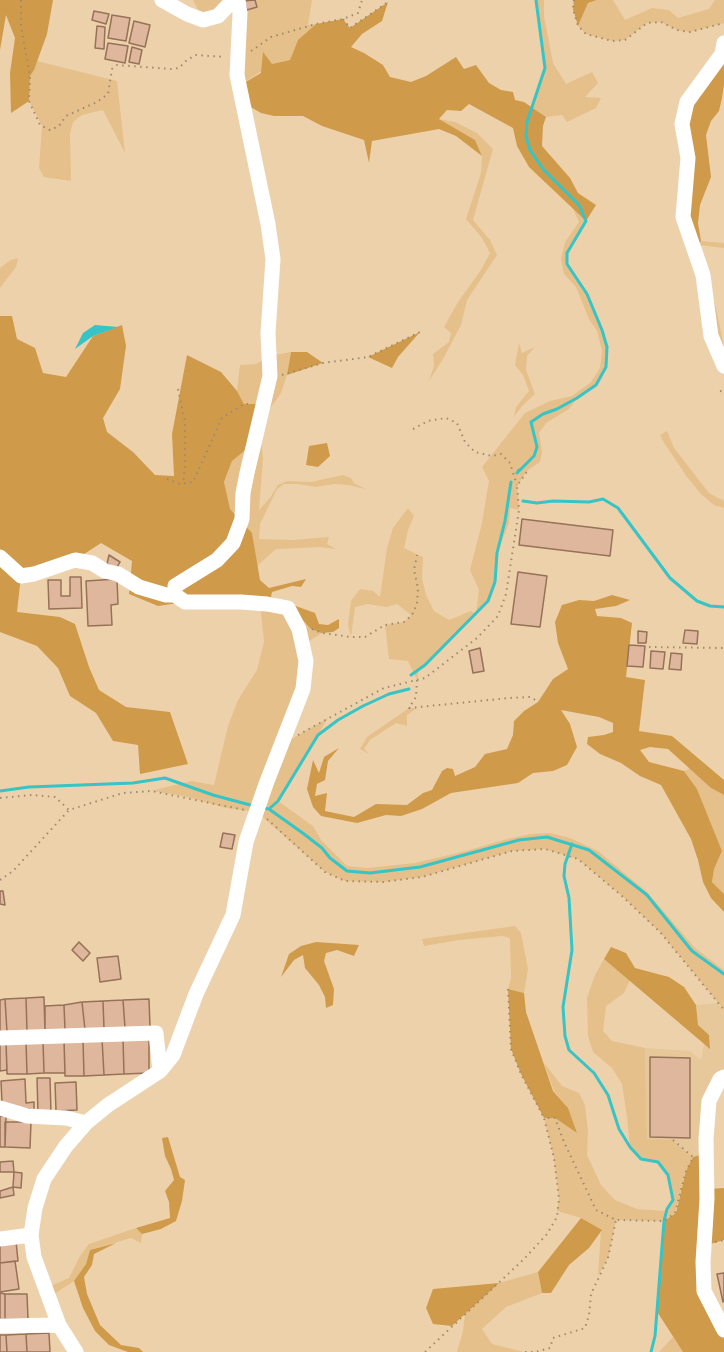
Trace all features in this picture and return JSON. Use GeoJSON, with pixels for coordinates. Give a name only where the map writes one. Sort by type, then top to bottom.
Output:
{"type":"FeatureCollection","features":[{"type":"Feature","properties":{"kind":"street"},"geometry":{"type":"LineString","coordinates":[[162,0],[202,20],[218,16],[233,0]]}},
{"type":"Feature","properties":{"kind":"street"},"geometry":{"type":"LineString","coordinates":[[175,595],[175,586],[216,560],[233,543],[242,519],[243,493],[270,376],[268,333],[273,259],[268,224],[237,75],[240,13],[238,0]]}},
{"type":"Feature","properties":{"kind":"street"},"geometry":{"type":"LineString","coordinates":[[724,43],[722,54],[710,74],[687,102],[682,124],[688,158],[683,217],[703,275],[711,336],[724,366]]}},
{"type":"Feature","properties":{"kind":"street"},"geometry":{"type":"LineString","coordinates":[[0,557],[21,576],[75,560],[92,563],[105,571],[118,574],[139,587],[166,595],[175,595],[185,602],[241,602],[288,608],[299,628],[306,661],[303,689],[246,842],[233,915],[196,994],[173,1055],[160,1071],[108,1105],[86,1123],[66,1146],[44,1179],[35,1208],[31,1235],[34,1257],[59,1325],[76,1352]]}},
{"type":"Feature","properties":{"kind":"street"},"geometry":{"type":"LineString","coordinates":[[0,1038],[156,1033],[160,1071]]}},
{"type":"Feature","properties":{"kind":"street"},"geometry":{"type":"LineString","coordinates":[[724,1077],[720,1079],[709,1101],[700,1155],[707,1198],[703,1262],[704,1291],[724,1328]]}},
{"type":"Feature","properties":{"kind":"street"},"geometry":{"type":"LineString","coordinates":[[0,1108],[27,1116],[66,1118],[86,1123]]}},
{"type":"Feature","properties":{"kind":"street"},"geometry":{"type":"LineString","coordinates":[[0,1239],[31,1235]]}},
{"type":"Feature","properties":{"kind":"street"},"geometry":{"type":"LineString","coordinates":[[0,1326],[59,1325]]}},
{"type":"Feature","properties":{"kind":"path"},"geometry":{"type":"LineString","coordinates":[[21,0],[21,26],[30,76],[29,101],[40,125],[50,130],[59,126],[66,116],[97,102],[108,94],[112,69],[117,65],[171,69],[179,68],[187,60],[196,56],[237,58],[271,37],[358,13],[362,0]]}},
{"type":"Feature","properties":{"kind":"path"},"geometry":{"type":"LineString","coordinates":[[574,0],[573,9],[578,26],[586,34],[612,41],[625,40],[647,23],[661,22],[677,30],[690,32],[724,23]]}},
{"type":"Feature","properties":{"kind":"path"},"geometry":{"type":"LineString","coordinates":[[343,19],[350,28],[388,2]]}},
{"type":"Feature","properties":{"kind":"path"},"geometry":{"type":"LineString","coordinates":[[270,376],[287,375],[323,363],[368,357],[420,332]]}},
{"type":"Feature","properties":{"kind":"path"},"geometry":{"type":"LineString","coordinates":[[178,389],[185,421],[183,483]]}},
{"type":"Feature","properties":{"kind":"path"},"geometry":{"type":"LineString","coordinates":[[167,479],[183,483],[193,482],[222,418],[243,404],[264,405]]}},
{"type":"Feature","properties":{"kind":"path"},"geometry":{"type":"LineString","coordinates":[[280,746],[384,688],[425,678],[477,638],[498,616],[506,594],[519,510],[517,486],[510,463],[501,454],[492,456],[475,452],[465,442],[457,423],[446,418],[428,421],[413,429]]}},
{"type":"Feature","properties":{"kind":"path"},"geometry":{"type":"LineString","coordinates":[[517,486],[528,470]]}},
{"type":"Feature","properties":{"kind":"path"},"geometry":{"type":"LineString","coordinates":[[311,628],[322,633],[365,637],[385,625],[404,622],[412,615],[417,604],[418,588],[414,570],[417,555]]}},
{"type":"Feature","properties":{"kind":"path"},"geometry":{"type":"LineString","coordinates":[[649,647],[724,648]]}},
{"type":"Feature","properties":{"kind":"path"},"geometry":{"type":"LineString","coordinates":[[417,680],[416,697],[409,708],[509,698],[531,698],[538,702]]}},
{"type":"Feature","properties":{"kind":"path"},"geometry":{"type":"LineString","coordinates":[[0,880],[13,871],[69,810],[123,793],[151,791],[184,796],[226,808],[259,808],[325,872],[345,881],[383,882],[422,877],[512,851],[545,849],[575,858],[622,896],[660,932],[724,1010]]}},
{"type":"Feature","properties":{"kind":"path"},"geometry":{"type":"LineString","coordinates":[[0,798],[32,795],[55,797],[69,810]]}},
{"type":"Feature","properties":{"kind":"path"},"geometry":{"type":"LineString","coordinates":[[425,1352],[524,1259],[547,1234],[557,1217],[559,1199],[554,1158],[544,1118],[511,1049],[508,989]]}},
{"type":"Feature","properties":{"kind":"path"},"geometry":{"type":"LineString","coordinates":[[544,1118],[555,1118],[596,1210],[616,1220],[664,1221],[675,1213],[687,1171],[700,1155],[673,1140]]}},
{"type":"Feature","properties":{"kind":"path"},"geometry":{"type":"LineString","coordinates":[[525,1352],[550,1348],[553,1338],[585,1328],[591,1294],[608,1258],[616,1220]]}},
{"type":"Feature","properties":{"kind":"shaded area"},"geometry":{"type":"Polygon","coordinates":[[[0,0],[53,0],[47,34],[30,76],[29,101],[11,113],[10,73],[15,38],[6,15],[0,50],[0,0]]]}},
{"type":"Feature","properties":{"kind":"shaded area"},"geometry":{"type":"Polygon","coordinates":[[[193,0],[233,0],[203,20],[193,0]]]}},
{"type":"Feature","properties":{"kind":"shaded area"},"geometry":{"type":"Polygon","coordinates":[[[238,0],[312,0],[308,25],[316,24],[298,40],[290,60],[272,64],[239,86],[238,0]]]}},
{"type":"Feature","properties":{"kind":"shaded area"},"geometry":{"type":"Polygon","coordinates":[[[536,0],[544,0],[544,16],[553,63],[566,84],[592,72],[598,83],[585,97],[601,98],[596,108],[567,122],[562,115],[546,117],[533,108],[545,68],[536,0]]]}},
{"type":"Feature","properties":{"kind":"shaded area"},"geometry":{"type":"Polygon","coordinates":[[[574,0],[597,0],[588,3],[578,26],[573,9],[574,0]]]}},
{"type":"Feature","properties":{"kind":"shaded area"},"geometry":{"type":"Polygon","coordinates":[[[597,0],[613,0],[625,20],[652,8],[669,10],[678,18],[709,9],[715,0],[724,0],[724,23],[690,32],[677,30],[661,22],[647,23],[625,40],[612,41],[586,34],[578,26],[588,3],[597,0]]]}},
{"type":"Feature","properties":{"kind":"shaded area"},"geometry":{"type":"Polygon","coordinates":[[[388,2],[382,21],[362,34],[351,47],[383,65],[390,77],[411,82],[426,76],[456,57],[464,69],[476,65],[489,83],[501,90],[513,92],[515,100],[524,102],[546,117],[542,146],[570,178],[578,193],[596,205],[586,221],[529,167],[517,146],[513,128],[469,104],[461,111],[447,110],[439,119],[475,140],[482,156],[456,136],[439,129],[372,141],[369,163],[364,140],[322,126],[303,116],[274,116],[261,113],[242,102],[239,86],[261,73],[263,52],[272,64],[290,60],[298,40],[316,24],[343,19],[350,28],[388,2]]]}},
{"type":"Feature","properties":{"kind":"shaded area"},"geometry":{"type":"Polygon","coordinates":[[[724,43],[722,98],[719,111],[711,121],[706,135],[711,177],[700,205],[698,223],[701,241],[698,245],[690,241],[687,102],[724,43]]]}},
{"type":"Feature","properties":{"kind":"shaded area"},"geometry":{"type":"Polygon","coordinates":[[[37,61],[117,81],[125,153],[103,110],[82,115],[73,122],[70,134],[71,181],[44,177],[39,168],[42,126],[29,101],[30,76],[37,61]]]}},
{"type":"Feature","properties":{"kind":"shaded area"},"geometry":{"type":"Polygon","coordinates":[[[439,119],[455,122],[477,133],[493,149],[473,220],[490,240],[497,255],[467,300],[461,325],[429,381],[434,366],[433,354],[449,342],[451,333],[444,327],[490,253],[482,238],[466,219],[481,173],[482,156],[475,140],[439,119]]]}},
{"type":"Feature","properties":{"kind":"shaded area"},"geometry":{"type":"Polygon","coordinates":[[[572,206],[586,221],[567,253],[567,264],[587,294],[602,330],[607,347],[606,367],[596,385],[577,398],[569,409],[546,423],[539,433],[542,452],[540,462],[528,470],[517,486],[519,510],[510,508],[509,523],[497,553],[495,582],[488,601],[476,615],[419,669],[417,680],[408,661],[389,659],[385,625],[404,622],[411,615],[397,604],[387,607],[368,604],[355,607],[351,637],[348,625],[351,601],[360,589],[373,591],[380,597],[387,548],[393,528],[408,508],[414,516],[404,548],[423,557],[422,578],[426,595],[434,611],[449,620],[471,611],[476,614],[479,590],[470,570],[482,523],[489,481],[482,467],[525,413],[550,401],[572,396],[591,382],[600,368],[602,350],[597,331],[589,319],[576,287],[564,274],[561,259],[565,242],[579,222],[572,206]]]}},
{"type":"Feature","properties":{"kind":"shaded area"},"geometry":{"type":"Polygon","coordinates":[[[701,241],[724,243],[724,248],[699,245],[716,308],[724,347],[724,366],[698,245],[701,241]]]}},
{"type":"Feature","properties":{"kind":"shaded area"},"geometry":{"type":"Polygon","coordinates":[[[18,258],[16,267],[0,288],[0,268],[18,258]]]}},
{"type":"Feature","properties":{"kind":"shaded area"},"geometry":{"type":"Polygon","coordinates":[[[0,316],[12,316],[17,339],[35,348],[43,373],[66,377],[93,336],[122,325],[126,346],[120,389],[103,418],[107,432],[133,452],[155,475],[174,476],[172,434],[187,355],[221,372],[237,391],[244,404],[264,404],[254,443],[232,461],[224,482],[230,509],[252,533],[260,580],[269,588],[306,579],[301,587],[292,586],[272,592],[271,597],[315,613],[319,624],[328,625],[339,619],[339,628],[333,632],[322,633],[311,629],[288,608],[185,602],[158,606],[129,594],[132,561],[101,543],[75,560],[21,576],[17,612],[60,617],[75,624],[99,690],[126,707],[170,712],[188,764],[140,774],[138,745],[113,741],[96,713],[70,696],[58,668],[37,646],[0,632],[0,316]]]}},
{"type":"Feature","properties":{"kind":"shaded area"},"geometry":{"type":"Polygon","coordinates":[[[420,332],[398,357],[392,368],[368,357],[420,332]]]}},
{"type":"Feature","properties":{"kind":"shaded area"},"geometry":{"type":"Polygon","coordinates":[[[519,343],[522,353],[535,347],[527,356],[526,370],[535,394],[514,417],[516,407],[529,391],[523,375],[515,365],[519,343]]]}},
{"type":"Feature","properties":{"kind":"shaded area"},"geometry":{"type":"Polygon","coordinates":[[[291,352],[281,393],[259,424],[263,458],[259,510],[278,485],[287,481],[311,482],[343,475],[365,489],[334,484],[316,487],[284,484],[277,489],[260,524],[259,539],[293,540],[329,537],[327,544],[336,549],[320,547],[276,549],[257,566],[252,533],[230,510],[224,483],[232,461],[254,443],[264,404],[244,404],[237,391],[240,365],[256,364],[269,356],[291,352]]]}},
{"type":"Feature","properties":{"kind":"shaded area"},"geometry":{"type":"Polygon","coordinates":[[[291,352],[307,352],[323,363],[287,375],[291,352]]]}},
{"type":"Feature","properties":{"kind":"shaded area"},"geometry":{"type":"Polygon","coordinates":[[[667,431],[674,448],[709,493],[724,501],[724,508],[714,505],[687,477],[660,435],[667,431]]]}},
{"type":"Feature","properties":{"kind":"shaded area"},"geometry":{"type":"Polygon","coordinates":[[[327,443],[330,456],[318,467],[306,465],[309,446],[327,443]]]}},
{"type":"Feature","properties":{"kind":"shaded area"},"geometry":{"type":"Polygon","coordinates":[[[612,595],[630,600],[616,606],[595,609],[597,616],[621,618],[632,623],[626,677],[645,680],[639,731],[672,736],[724,780],[724,795],[711,788],[668,749],[650,747],[640,750],[649,762],[684,771],[697,789],[722,851],[714,869],[712,882],[724,894],[724,912],[711,898],[703,882],[691,839],[661,785],[600,754],[587,744],[588,737],[613,732],[613,723],[599,717],[561,710],[570,724],[577,747],[567,765],[553,771],[533,773],[518,783],[451,793],[422,809],[401,816],[386,815],[357,823],[321,816],[313,807],[307,789],[313,760],[319,773],[324,757],[339,748],[328,761],[325,780],[317,784],[315,796],[327,793],[325,811],[354,817],[376,804],[407,805],[423,793],[432,790],[442,771],[447,768],[453,769],[455,776],[475,767],[485,754],[507,749],[513,735],[514,721],[538,702],[553,679],[568,669],[558,643],[555,622],[562,605],[579,600],[594,601],[612,595]]]}},
{"type":"Feature","properties":{"kind":"shaded area"},"geometry":{"type":"Polygon","coordinates":[[[260,603],[301,618],[311,628],[322,633],[303,645],[306,661],[281,745],[328,718],[278,801],[313,826],[321,840],[347,866],[367,868],[415,863],[531,834],[550,833],[570,838],[598,851],[647,892],[695,948],[724,970],[724,1010],[660,932],[578,859],[545,849],[512,851],[422,877],[383,882],[345,881],[325,872],[257,812],[226,808],[184,796],[151,791],[191,781],[214,785],[228,726],[238,700],[257,670],[264,642],[260,603]]]}},
{"type":"Feature","properties":{"kind":"shaded area"},"geometry":{"type":"Polygon","coordinates":[[[409,708],[417,708],[407,715],[407,726],[396,723],[370,740],[364,749],[369,754],[360,749],[367,737],[409,708]]]}},
{"type":"Feature","properties":{"kind":"shaded area"},"geometry":{"type":"Polygon","coordinates":[[[691,768],[711,788],[724,795],[724,894],[712,882],[714,869],[722,851],[697,789],[684,771],[691,768]]]}},
{"type":"Feature","properties":{"kind":"shaded area"},"geometry":{"type":"Polygon","coordinates":[[[515,926],[521,933],[528,969],[524,993],[508,989],[511,978],[510,938],[502,936],[459,940],[424,946],[422,939],[515,926]]]}},
{"type":"Feature","properties":{"kind":"shaded area"},"geometry":{"type":"Polygon","coordinates":[[[316,942],[359,945],[354,956],[337,950],[326,953],[324,961],[334,989],[333,1005],[326,1008],[325,997],[319,985],[305,968],[303,955],[294,960],[281,977],[289,954],[301,946],[316,942]]]}},
{"type":"Feature","properties":{"kind":"shaded area"},"geometry":{"type":"Polygon","coordinates":[[[611,947],[626,953],[635,968],[669,977],[684,987],[696,1005],[698,1025],[709,1035],[710,1049],[604,959],[611,947]]]}},
{"type":"Feature","properties":{"kind":"shaded area"},"geometry":{"type":"Polygon","coordinates":[[[604,959],[630,980],[624,993],[606,1006],[603,1031],[612,1041],[645,1048],[647,1139],[673,1140],[693,1157],[686,1171],[675,1213],[664,1221],[616,1220],[608,1258],[598,1276],[601,1230],[581,1218],[557,1211],[559,1199],[554,1158],[544,1118],[555,1118],[576,1132],[568,1108],[554,1091],[544,1063],[562,1086],[579,1093],[585,1105],[588,1131],[587,1155],[601,1185],[615,1200],[637,1209],[666,1211],[673,1200],[668,1175],[658,1162],[641,1159],[630,1147],[622,1084],[612,1068],[593,1052],[588,1036],[587,998],[595,975],[604,959]]]}},
{"type":"Feature","properties":{"kind":"shaded area"},"geometry":{"type":"Polygon","coordinates":[[[508,989],[524,993],[526,1012],[553,1091],[568,1108],[577,1133],[555,1118],[544,1118],[521,1074],[511,1049],[508,989]]]}},
{"type":"Feature","properties":{"kind":"shaded area"},"geometry":{"type":"Polygon","coordinates":[[[717,1003],[724,1010],[724,1077],[720,1079],[707,1153],[693,1157],[673,1140],[647,1140],[645,1048],[690,1051],[701,1060],[704,1044],[710,1048],[709,1036],[698,1025],[696,1005],[717,1003]]]}},
{"type":"Feature","properties":{"kind":"shaded area"},"geometry":{"type":"Polygon","coordinates":[[[168,1137],[180,1177],[185,1180],[182,1201],[176,1221],[161,1229],[142,1234],[136,1228],[170,1218],[169,1202],[165,1191],[174,1180],[165,1156],[162,1138],[168,1137]]]}},
{"type":"Feature","properties":{"kind":"shaded area"},"geometry":{"type":"Polygon","coordinates":[[[707,1153],[707,1189],[724,1188],[724,1240],[704,1246],[703,1262],[724,1330],[724,1352],[683,1352],[656,1310],[664,1221],[676,1213],[686,1171],[693,1157],[707,1153]]]}},
{"type":"Feature","properties":{"kind":"shaded area"},"geometry":{"type":"Polygon","coordinates":[[[581,1218],[602,1230],[589,1248],[569,1265],[551,1293],[542,1293],[538,1272],[581,1218]]]}},
{"type":"Feature","properties":{"kind":"shaded area"},"geometry":{"type":"Polygon","coordinates":[[[136,1228],[142,1234],[141,1243],[131,1238],[90,1250],[86,1264],[74,1281],[48,1298],[44,1289],[69,1278],[89,1244],[136,1228]]]}},
{"type":"Feature","properties":{"kind":"shaded area"},"geometry":{"type":"Polygon","coordinates":[[[116,1243],[94,1254],[92,1265],[84,1277],[87,1294],[100,1325],[121,1345],[139,1348],[143,1352],[128,1352],[109,1345],[95,1331],[83,1308],[74,1281],[86,1264],[90,1250],[116,1243]]]}},
{"type":"Feature","properties":{"kind":"shaded area"},"geometry":{"type":"Polygon","coordinates":[[[538,1272],[542,1293],[506,1307],[482,1329],[492,1344],[524,1352],[457,1352],[465,1314],[499,1283],[538,1272]]]}},
{"type":"Feature","properties":{"kind":"shaded area"},"geometry":{"type":"Polygon","coordinates":[[[499,1283],[452,1326],[433,1324],[426,1308],[433,1289],[499,1283]]]}},
{"type":"Feature","properties":{"kind":"shaded area"},"geometry":{"type":"Polygon","coordinates":[[[673,1337],[683,1352],[659,1352],[673,1337]]]}},
{"type":"Feature","properties":{"kind":"water"},"geometry":{"type":"Polygon","coordinates":[[[95,325],[118,327],[93,336],[75,349],[83,333],[95,325]]]}},
{"type":"Feature","properties":{"kind":"building"},"geometry":{"type":"Polygon","coordinates":[[[255,0],[257,7],[247,10],[244,1],[255,0]]]}},
{"type":"Feature","properties":{"kind":"building"},"geometry":{"type":"Polygon","coordinates":[[[94,11],[109,14],[106,24],[92,20],[94,11]]]}},
{"type":"Feature","properties":{"kind":"building"},"geometry":{"type":"Polygon","coordinates":[[[112,15],[130,18],[126,41],[108,38],[112,15]]]}},
{"type":"Feature","properties":{"kind":"building"},"geometry":{"type":"Polygon","coordinates":[[[134,21],[150,25],[145,47],[129,43],[134,21]]]}},
{"type":"Feature","properties":{"kind":"building"},"geometry":{"type":"Polygon","coordinates":[[[97,26],[105,27],[104,49],[95,48],[97,26]]]}},
{"type":"Feature","properties":{"kind":"building"},"geometry":{"type":"Polygon","coordinates":[[[108,43],[128,46],[125,63],[105,59],[108,43]]]}},
{"type":"Feature","properties":{"kind":"building"},"geometry":{"type":"Polygon","coordinates":[[[132,47],[142,50],[139,64],[129,62],[132,47]]]}},
{"type":"Feature","properties":{"kind":"building"},"geometry":{"type":"Polygon","coordinates":[[[522,519],[613,530],[610,556],[519,545],[522,519]]]}},
{"type":"Feature","properties":{"kind":"building"},"geometry":{"type":"Polygon","coordinates":[[[109,555],[120,562],[116,569],[107,564],[109,555]]]}},
{"type":"Feature","properties":{"kind":"building"},"geometry":{"type":"Polygon","coordinates":[[[518,572],[547,576],[540,627],[511,624],[518,572]]]}},
{"type":"Feature","properties":{"kind":"building"},"geometry":{"type":"Polygon","coordinates":[[[70,577],[81,577],[82,608],[49,609],[48,580],[61,580],[61,596],[70,596],[70,577]]]}},
{"type":"Feature","properties":{"kind":"building"},"geometry":{"type":"Polygon","coordinates":[[[117,579],[118,604],[111,605],[112,625],[88,626],[86,581],[117,579]]]}},
{"type":"Feature","properties":{"kind":"building"},"geometry":{"type":"Polygon","coordinates":[[[685,630],[698,631],[697,644],[683,643],[685,630]]]}},
{"type":"Feature","properties":{"kind":"building"},"geometry":{"type":"Polygon","coordinates":[[[638,631],[647,632],[646,643],[638,643],[638,631]]]}},
{"type":"Feature","properties":{"kind":"building"},"geometry":{"type":"Polygon","coordinates":[[[629,645],[645,646],[643,667],[627,666],[629,645]]]}},
{"type":"Feature","properties":{"kind":"building"},"geometry":{"type":"Polygon","coordinates":[[[480,648],[484,671],[473,673],[469,651],[480,648]]]}},
{"type":"Feature","properties":{"kind":"building"},"geometry":{"type":"Polygon","coordinates":[[[651,651],[665,652],[663,669],[650,668],[651,651]]]}},
{"type":"Feature","properties":{"kind":"building"},"geometry":{"type":"Polygon","coordinates":[[[671,653],[682,654],[681,670],[669,669],[671,653]]]}},
{"type":"Feature","properties":{"kind":"building"},"geometry":{"type":"Polygon","coordinates":[[[223,833],[235,835],[232,849],[220,847],[223,833]]]}},
{"type":"Feature","properties":{"kind":"building"},"geometry":{"type":"Polygon","coordinates":[[[0,891],[3,891],[5,905],[0,904],[0,891]]]}},
{"type":"Feature","properties":{"kind":"building"},"geometry":{"type":"Polygon","coordinates":[[[79,942],[90,953],[83,961],[72,950],[79,942]]]}},
{"type":"Feature","properties":{"kind":"building"},"geometry":{"type":"Polygon","coordinates":[[[118,956],[121,979],[100,982],[97,958],[118,956]]]}},
{"type":"Feature","properties":{"kind":"building"},"geometry":{"type":"Polygon","coordinates":[[[44,997],[45,1031],[27,1031],[26,998],[44,997]]]}},
{"type":"Feature","properties":{"kind":"building"},"geometry":{"type":"Polygon","coordinates":[[[26,998],[27,1031],[7,1032],[5,999],[26,998]]]}},
{"type":"Feature","properties":{"kind":"building"},"geometry":{"type":"Polygon","coordinates":[[[5,999],[7,1032],[0,1032],[0,1000],[5,999]]]}},
{"type":"Feature","properties":{"kind":"building"},"geometry":{"type":"Polygon","coordinates":[[[149,999],[150,1027],[125,1028],[123,1000],[149,999]]]}},
{"type":"Feature","properties":{"kind":"building"},"geometry":{"type":"Polygon","coordinates":[[[123,1000],[125,1028],[104,1029],[103,1001],[123,1000]]]}},
{"type":"Feature","properties":{"kind":"building"},"geometry":{"type":"Polygon","coordinates":[[[103,1001],[104,1029],[85,1030],[82,1002],[103,1001]]]}},
{"type":"Feature","properties":{"kind":"building"},"geometry":{"type":"Polygon","coordinates":[[[82,1002],[85,1030],[65,1030],[64,1005],[82,1002]]]}},
{"type":"Feature","properties":{"kind":"building"},"geometry":{"type":"Polygon","coordinates":[[[64,1005],[65,1030],[45,1031],[45,1006],[64,1005]]]}},
{"type":"Feature","properties":{"kind":"building"},"geometry":{"type":"Polygon","coordinates":[[[149,1038],[149,1073],[124,1074],[123,1039],[149,1038]]]}},
{"type":"Feature","properties":{"kind":"building"},"geometry":{"type":"Polygon","coordinates":[[[102,1039],[123,1039],[124,1074],[104,1075],[102,1039]]]}},
{"type":"Feature","properties":{"kind":"building"},"geometry":{"type":"Polygon","coordinates":[[[102,1039],[104,1075],[84,1076],[83,1040],[102,1039]]]}},
{"type":"Feature","properties":{"kind":"building"},"geometry":{"type":"Polygon","coordinates":[[[64,1040],[83,1040],[84,1076],[65,1076],[64,1040]]]}},
{"type":"Feature","properties":{"kind":"building"},"geometry":{"type":"Polygon","coordinates":[[[64,1040],[65,1073],[44,1073],[43,1041],[64,1040]]]}},
{"type":"Feature","properties":{"kind":"building"},"geometry":{"type":"Polygon","coordinates":[[[26,1041],[43,1041],[44,1073],[27,1074],[26,1041]]]}},
{"type":"Feature","properties":{"kind":"building"},"geometry":{"type":"Polygon","coordinates":[[[26,1041],[27,1074],[7,1074],[6,1042],[26,1041]]]}},
{"type":"Feature","properties":{"kind":"building"},"geometry":{"type":"Polygon","coordinates":[[[0,1042],[6,1042],[7,1070],[0,1071],[0,1042]]]}},
{"type":"Feature","properties":{"kind":"building"},"geometry":{"type":"Polygon","coordinates":[[[650,1057],[690,1058],[690,1138],[650,1137],[650,1057]]]}},
{"type":"Feature","properties":{"kind":"building"},"geometry":{"type":"Polygon","coordinates":[[[37,1078],[50,1078],[51,1114],[38,1114],[37,1078]]]}},
{"type":"Feature","properties":{"kind":"building"},"geometry":{"type":"Polygon","coordinates":[[[25,1079],[26,1103],[34,1102],[34,1110],[9,1107],[2,1103],[1,1081],[25,1079]]]}},
{"type":"Feature","properties":{"kind":"building"},"geometry":{"type":"Polygon","coordinates":[[[76,1082],[77,1110],[56,1111],[55,1083],[76,1082]]]}},
{"type":"Feature","properties":{"kind":"building"},"geometry":{"type":"Polygon","coordinates":[[[0,1116],[6,1116],[5,1147],[0,1147],[0,1116]]]}},
{"type":"Feature","properties":{"kind":"building"},"geometry":{"type":"Polygon","coordinates":[[[5,1122],[31,1122],[30,1148],[5,1147],[5,1122]]]}},
{"type":"Feature","properties":{"kind":"building"},"geometry":{"type":"Polygon","coordinates":[[[13,1161],[14,1172],[0,1172],[0,1162],[13,1161]]]}},
{"type":"Feature","properties":{"kind":"building"},"geometry":{"type":"Polygon","coordinates":[[[14,1172],[22,1173],[21,1188],[13,1187],[14,1172]]]}},
{"type":"Feature","properties":{"kind":"building"},"geometry":{"type":"Polygon","coordinates":[[[13,1187],[14,1195],[0,1198],[0,1191],[13,1187]]]}},
{"type":"Feature","properties":{"kind":"building"},"geometry":{"type":"Polygon","coordinates":[[[16,1241],[18,1261],[0,1263],[0,1243],[16,1241]]]}},
{"type":"Feature","properties":{"kind":"building"},"geometry":{"type":"Polygon","coordinates":[[[15,1261],[19,1289],[0,1292],[0,1263],[15,1261]]]}},
{"type":"Feature","properties":{"kind":"building"},"geometry":{"type":"Polygon","coordinates":[[[724,1273],[724,1301],[723,1302],[717,1274],[724,1273]]]}},
{"type":"Feature","properties":{"kind":"building"},"geometry":{"type":"Polygon","coordinates":[[[0,1293],[5,1294],[5,1319],[0,1319],[0,1293]]]}},
{"type":"Feature","properties":{"kind":"building"},"geometry":{"type":"Polygon","coordinates":[[[5,1294],[27,1294],[28,1319],[5,1319],[5,1294]]]}},
{"type":"Feature","properties":{"kind":"building"},"geometry":{"type":"Polygon","coordinates":[[[49,1333],[50,1352],[27,1352],[26,1334],[49,1333]]]}},
{"type":"Feature","properties":{"kind":"building"},"geometry":{"type":"Polygon","coordinates":[[[26,1334],[27,1352],[7,1352],[6,1335],[26,1334]]]}},
{"type":"Feature","properties":{"kind":"building"},"geometry":{"type":"Polygon","coordinates":[[[0,1335],[6,1335],[7,1352],[0,1352],[0,1335]]]}},
{"type":"Feature","properties":{"kind":"waterway"},"geometry":{"type":"LineString","coordinates":[[519,470],[517,473],[534,456],[537,447],[531,422],[577,398],[596,385],[606,367],[607,347],[587,294],[567,264],[567,253],[586,221],[579,205],[543,169],[530,150],[526,136],[527,122],[545,68],[536,0]]}},
{"type":"Feature","properties":{"kind":"waterway"},"geometry":{"type":"LineString","coordinates":[[411,675],[425,665],[488,601],[495,582],[497,553],[511,482]]}},
{"type":"Feature","properties":{"kind":"waterway"},"geometry":{"type":"LineString","coordinates":[[523,501],[589,502],[603,499],[618,508],[670,578],[697,601],[710,606],[724,607]]}},
{"type":"Feature","properties":{"kind":"waterway"},"geometry":{"type":"LineString","coordinates":[[269,809],[278,801],[318,735],[363,706],[389,694],[409,689]]}},
{"type":"Feature","properties":{"kind":"waterway"},"geometry":{"type":"LineString","coordinates":[[0,791],[29,787],[133,783],[165,778],[213,795],[254,806]]}},
{"type":"Feature","properties":{"kind":"waterway"},"geometry":{"type":"LineString","coordinates":[[263,808],[269,809],[304,834],[347,871],[370,873],[420,867],[519,840],[547,837],[589,850],[647,895],[692,951],[724,974]]}},
{"type":"Feature","properties":{"kind":"waterway"},"geometry":{"type":"LineString","coordinates":[[572,844],[565,864],[564,876],[569,898],[572,950],[563,1007],[565,1036],[569,1050],[594,1073],[608,1095],[619,1129],[630,1147],[641,1159],[658,1162],[668,1175],[673,1200],[667,1209],[664,1221],[655,1336],[651,1352]]}}]}
